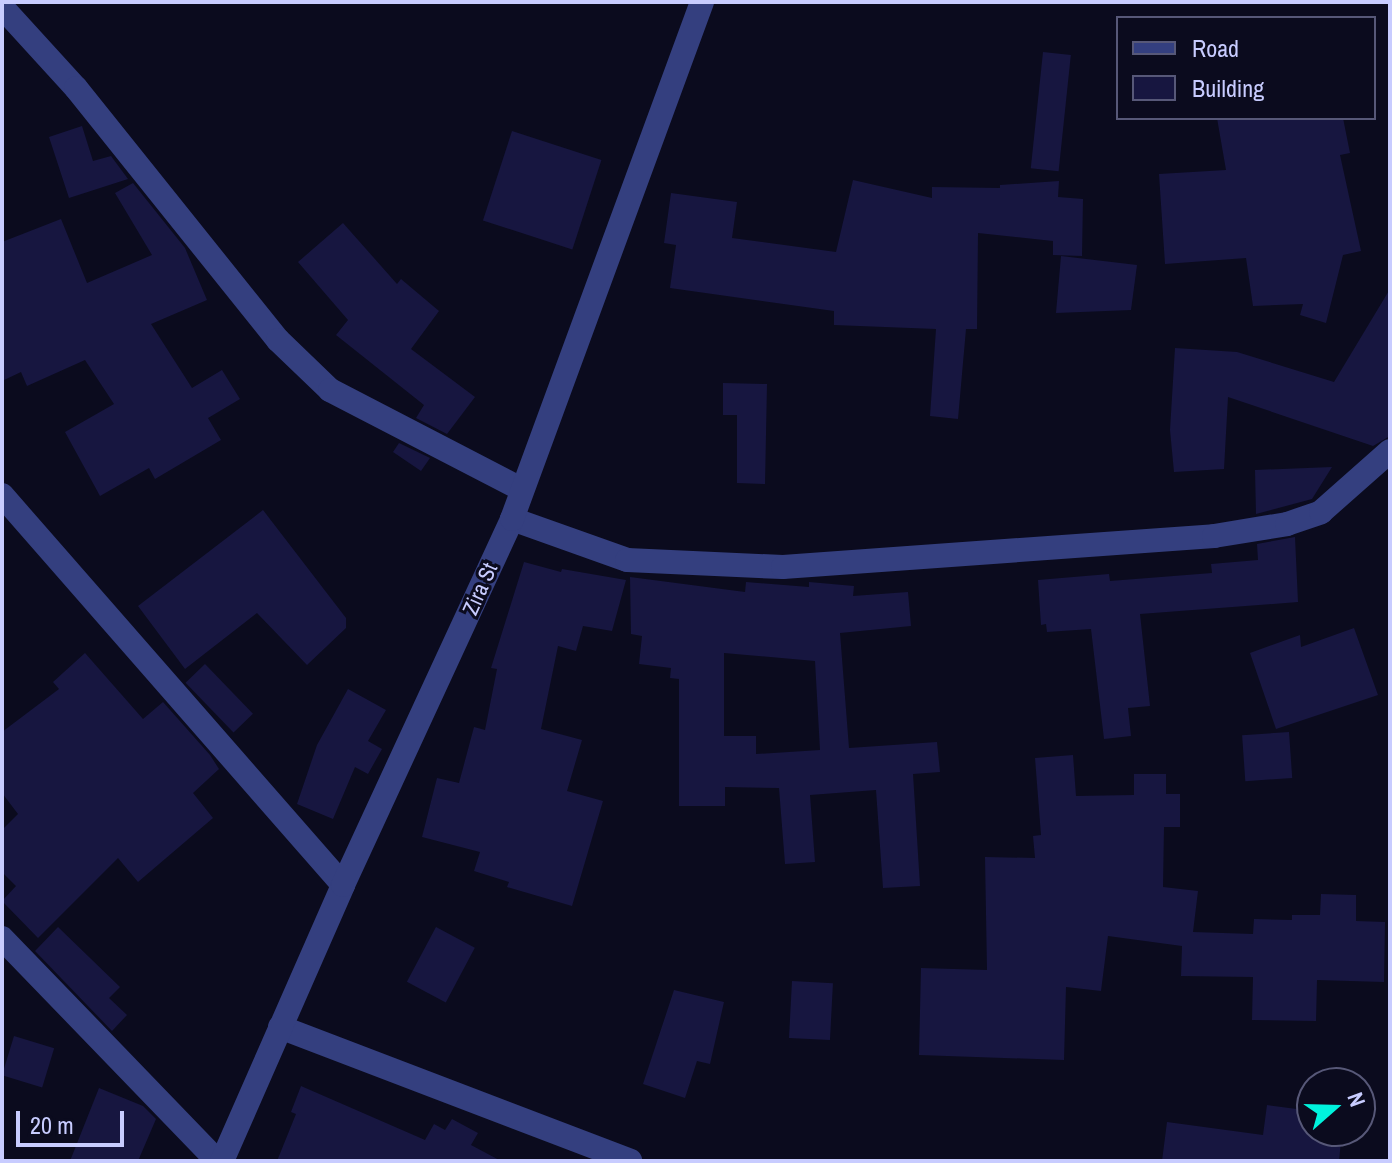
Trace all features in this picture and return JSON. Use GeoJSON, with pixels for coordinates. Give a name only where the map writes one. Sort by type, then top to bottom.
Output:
{"type":"FeatureCollection","features":[{"type":"Feature","properties":{"kind":"street","name":"Zira St"},"geometry":{"type":"LineString","coordinates":[[220,1161],[512,519],[702,2]]}},
{"type":"Feature","properties":{"kind":"street"},"geometry":{"type":"LineString","coordinates":[[2,7],[76,88],[278,340],[330,390],[521,489]]}},
{"type":"Feature","properties":{"kind":"street"},"geometry":{"type":"LineString","coordinates":[[512,519],[627,560],[783,567],[1214,536],[1287,524],[1321,512],[1390,451]]}},
{"type":"Feature","properties":{"kind":"street"},"geometry":{"type":"LineString","coordinates":[[2,495],[343,885]]}},
{"type":"Feature","properties":{"kind":"street"},"geometry":{"type":"LineString","coordinates":[[2,938],[220,1161]]}},
{"type":"Feature","properties":{"kind":"street"},"geometry":{"type":"LineString","coordinates":[[280,1027],[630,1161]]}},
{"type":"Feature","properties":{"kind":"building"},"geometry":{"type":"Polygon","coordinates":[[[1043,52],[1071,55],[1059,171],[1031,168],[1043,52]]]}},
{"type":"Feature","properties":{"kind":"building"},"geometry":{"type":"Polygon","coordinates":[[[1217,120],[1343,120],[1350,153],[1340,155],[1361,251],[1343,255],[1326,323],[1300,315],[1303,304],[1253,306],[1246,258],[1165,264],[1159,174],[1226,170],[1217,120]]]}},
{"type":"Feature","properties":{"kind":"building"},"geometry":{"type":"Polygon","coordinates":[[[82,126],[93,161],[111,156],[128,179],[69,198],[49,137],[82,126]]]}},
{"type":"Feature","properties":{"kind":"building"},"geometry":{"type":"Polygon","coordinates":[[[512,131],[601,160],[572,249],[483,220],[512,131]]]}},
{"type":"Feature","properties":{"kind":"building"},"geometry":{"type":"Polygon","coordinates":[[[853,180],[932,198],[932,187],[1000,188],[1000,185],[1059,181],[1058,197],[1083,199],[1082,256],[1053,255],[1053,241],[978,233],[977,329],[966,329],[958,419],[930,416],[936,329],[834,325],[834,311],[670,288],[676,245],[664,243],[671,193],[737,202],[732,238],[836,252],[853,180]]]}},
{"type":"Feature","properties":{"kind":"building"},"geometry":{"type":"Polygon","coordinates":[[[133,183],[185,248],[207,300],[151,324],[192,388],[222,370],[240,399],[208,418],[221,440],[155,479],[149,468],[100,496],[65,432],[114,404],[85,360],[27,386],[21,372],[2,381],[2,242],[61,219],[87,283],[152,255],[115,193],[133,183]]]}},
{"type":"Feature","properties":{"kind":"building"},"geometry":{"type":"Polygon","coordinates":[[[343,223],[397,284],[401,279],[439,311],[411,349],[475,397],[447,434],[416,418],[424,405],[336,335],[348,320],[298,262],[343,223]]]}},
{"type":"Feature","properties":{"kind":"building"},"geometry":{"type":"Polygon","coordinates":[[[1061,256],[1137,265],[1131,310],[1056,313],[1061,256]]]}},
{"type":"Feature","properties":{"kind":"building"},"geometry":{"type":"Polygon","coordinates":[[[1390,289],[1390,436],[1373,446],[1228,397],[1224,469],[1174,472],[1170,430],[1175,348],[1237,352],[1334,382],[1390,289]]]}},
{"type":"Feature","properties":{"kind":"building"},"geometry":{"type":"Polygon","coordinates":[[[723,383],[767,384],[765,484],[737,483],[737,415],[723,415],[723,383]]]}},
{"type":"Feature","properties":{"kind":"building"},"geometry":{"type":"Polygon","coordinates":[[[399,443],[430,458],[421,471],[393,452],[399,443]]]}},
{"type":"Feature","properties":{"kind":"building"},"geometry":{"type":"Polygon","coordinates":[[[1332,467],[1312,499],[1256,514],[1255,470],[1332,467]]]}},
{"type":"Feature","properties":{"kind":"building"},"geometry":{"type":"Polygon","coordinates":[[[263,510],[346,618],[346,628],[307,665],[257,613],[185,669],[138,606],[263,510]]]}},
{"type":"Feature","properties":{"kind":"building"},"geometry":{"type":"Polygon","coordinates":[[[1295,537],[1298,602],[1140,614],[1150,706],[1128,708],[1131,736],[1104,739],[1091,629],[1047,632],[1046,624],[1041,625],[1038,580],[1109,574],[1110,581],[1212,573],[1211,564],[1258,560],[1257,544],[1295,537]]]}},
{"type":"Feature","properties":{"kind":"building"},"geometry":{"type":"Polygon","coordinates":[[[524,562],[561,572],[562,569],[626,580],[612,631],[583,626],[576,651],[558,646],[541,729],[582,740],[567,791],[603,801],[572,906],[507,887],[509,882],[474,871],[480,852],[422,837],[437,778],[459,783],[474,727],[485,730],[497,669],[491,668],[524,562]]]}},
{"type":"Feature","properties":{"kind":"building"},"geometry":{"type":"Polygon","coordinates":[[[630,577],[745,592],[746,582],[809,587],[809,582],[854,586],[853,596],[908,592],[911,626],[840,633],[849,748],[937,742],[940,772],[913,774],[920,886],[883,888],[876,790],[810,795],[815,862],[785,864],[779,788],[725,787],[725,806],[679,806],[679,679],[670,678],[671,668],[639,664],[642,636],[631,634],[630,577]],[[724,653],[724,736],[756,736],[756,754],[820,750],[815,661],[724,653]]]}},
{"type":"Feature","properties":{"kind":"building"},"geometry":{"type":"Polygon","coordinates":[[[1354,628],[1378,695],[1276,729],[1250,653],[1300,635],[1301,647],[1354,628]]]}},
{"type":"Feature","properties":{"kind":"building"},"geometry":{"type":"Polygon","coordinates":[[[85,653],[143,719],[163,702],[210,755],[219,769],[193,793],[213,818],[138,882],[118,858],[38,938],[2,901],[16,886],[2,872],[2,830],[18,814],[2,793],[2,732],[59,689],[53,682],[85,653]]]}},
{"type":"Feature","properties":{"kind":"building"},"geometry":{"type":"Polygon","coordinates":[[[205,664],[253,714],[234,732],[186,683],[205,664]]]}},
{"type":"Feature","properties":{"kind":"building"},"geometry":{"type":"Polygon","coordinates":[[[348,689],[386,710],[368,741],[382,749],[368,774],[355,767],[333,819],[297,804],[317,745],[348,689]]]}},
{"type":"Feature","properties":{"kind":"building"},"geometry":{"type":"Polygon","coordinates":[[[1289,732],[1292,778],[1245,781],[1242,735],[1289,732]]]}},
{"type":"Feature","properties":{"kind":"building"},"geometry":{"type":"Polygon","coordinates":[[[1073,755],[1076,796],[1134,795],[1134,774],[1166,774],[1166,794],[1180,794],[1180,827],[1164,827],[1163,887],[1198,891],[1193,932],[1253,934],[1254,919],[1292,920],[1292,915],[1320,915],[1321,894],[1356,895],[1356,921],[1385,922],[1384,982],[1317,980],[1316,1021],[1252,1020],[1253,977],[1181,976],[1182,946],[1108,936],[1101,991],[1066,987],[1064,1060],[919,1055],[921,968],[987,970],[985,857],[1035,858],[1033,836],[1041,835],[1035,758],[1073,755]]]}},
{"type":"Feature","properties":{"kind":"building"},"geometry":{"type":"Polygon","coordinates":[[[58,927],[120,987],[109,998],[127,1015],[112,1031],[35,951],[58,927]]]}},
{"type":"Feature","properties":{"kind":"building"},"geometry":{"type":"Polygon","coordinates":[[[436,927],[475,948],[446,1002],[407,982],[436,927]]]}},
{"type":"Feature","properties":{"kind":"building"},"geometry":{"type":"Polygon","coordinates":[[[792,981],[833,983],[830,1040],[789,1038],[792,981]]]}},
{"type":"Feature","properties":{"kind":"building"},"geometry":{"type":"Polygon","coordinates":[[[674,990],[724,1002],[710,1064],[697,1061],[685,1098],[643,1084],[674,990]]]}},
{"type":"Feature","properties":{"kind":"building"},"geometry":{"type":"Polygon","coordinates":[[[14,1036],[54,1048],[42,1087],[2,1075],[14,1036]]]}},
{"type":"Feature","properties":{"kind":"building"},"geometry":{"type":"Polygon","coordinates":[[[301,1086],[425,1140],[434,1124],[445,1130],[452,1119],[478,1133],[471,1145],[501,1161],[277,1161],[296,1114],[291,1112],[301,1086]]]}},
{"type":"Feature","properties":{"kind":"building"},"geometry":{"type":"Polygon","coordinates":[[[99,1088],[143,1106],[156,1119],[138,1161],[70,1161],[99,1088]]]}},
{"type":"Feature","properties":{"kind":"building"},"geometry":{"type":"Polygon","coordinates":[[[1267,1105],[1296,1109],[1296,1147],[1340,1147],[1339,1161],[1162,1161],[1167,1122],[1263,1135],[1267,1105]]]}}]}
